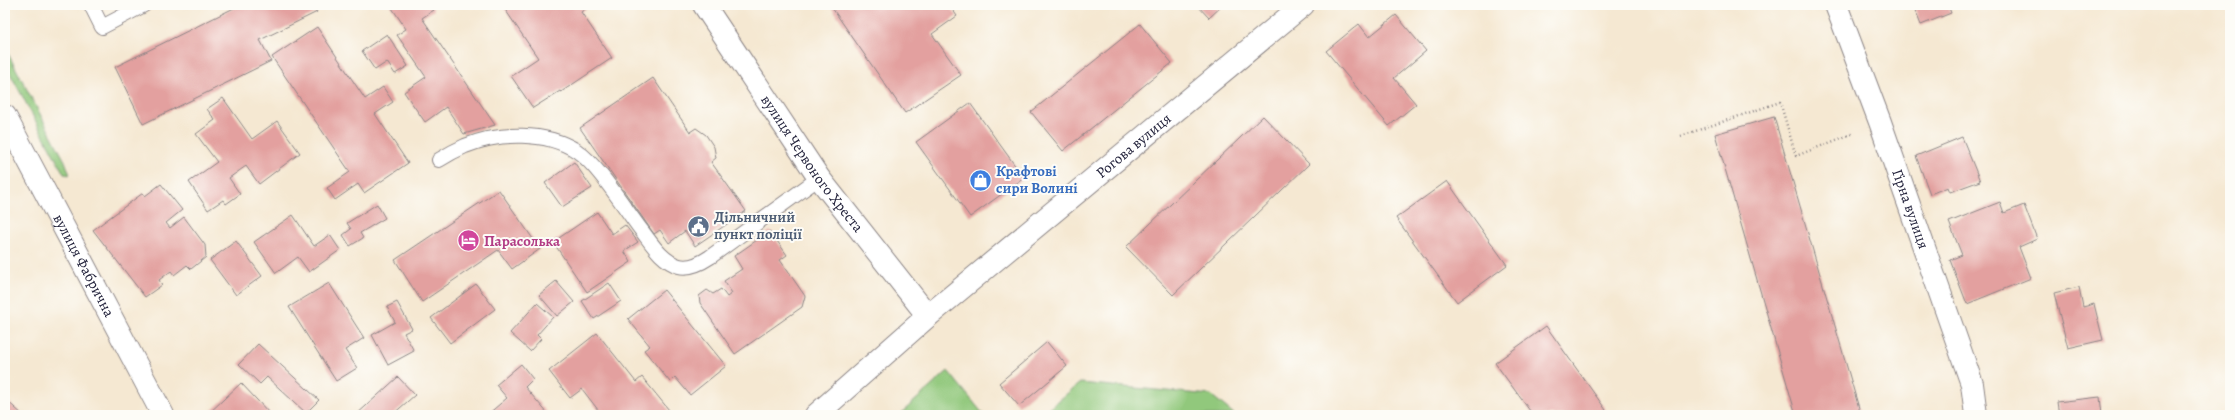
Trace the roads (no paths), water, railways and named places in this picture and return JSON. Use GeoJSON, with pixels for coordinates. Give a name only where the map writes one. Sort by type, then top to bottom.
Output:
{"type":"FeatureCollection","features":[{"type":"Feature","properties":{"kind":"street","name":"вулиця Червоного Хреста"},"geometry":{"type":"LineString","coordinates":[[704,5],[818,178],[928,316]]}},
{"type":"Feature","properties":{"kind":"street","name":"Рогова вулиця"},"geometry":{"type":"LineString","coordinates":[[816,415],[928,316],[1303,5]]}},
{"type":"Feature","properties":{"kind":"street","name":"Гірна вулиця"},"geometry":{"type":"LineString","coordinates":[[1836,5],[1880,122],[1972,384],[1976,415]]}},
{"type":"Feature","properties":{"kind":"street","name":"вулиця Фабрична"},"geometry":{"type":"LineString","coordinates":[[5,116],[163,415]]}},
{"type":"Feature","properties":{"kind":"lane"},"geometry":{"type":"LineString","coordinates":[[91,5],[102,26],[144,5]]}},
{"type":"Feature","properties":{"kind":"lane"},"geometry":{"type":"LineString","coordinates":[[439,160],[466,146],[496,138],[530,136],[556,140],[578,152],[594,168],[662,256],[680,266],[698,264],[710,258],[818,178]]}},
{"type":"Feature","properties":{"kind":"place","name":"Крафтові сири Волині"},"geometry":{"type":"Point","coordinates":[980,180]}},
{"type":"Feature","properties":{"kind":"place","name":"Дільничний пункт поліції"},"geometry":{"type":"Point","coordinates":[698,226]}},
{"type":"Feature","properties":{"kind":"place","name":"Парасолька"},"geometry":{"type":"Point","coordinates":[468,241]}}]}
